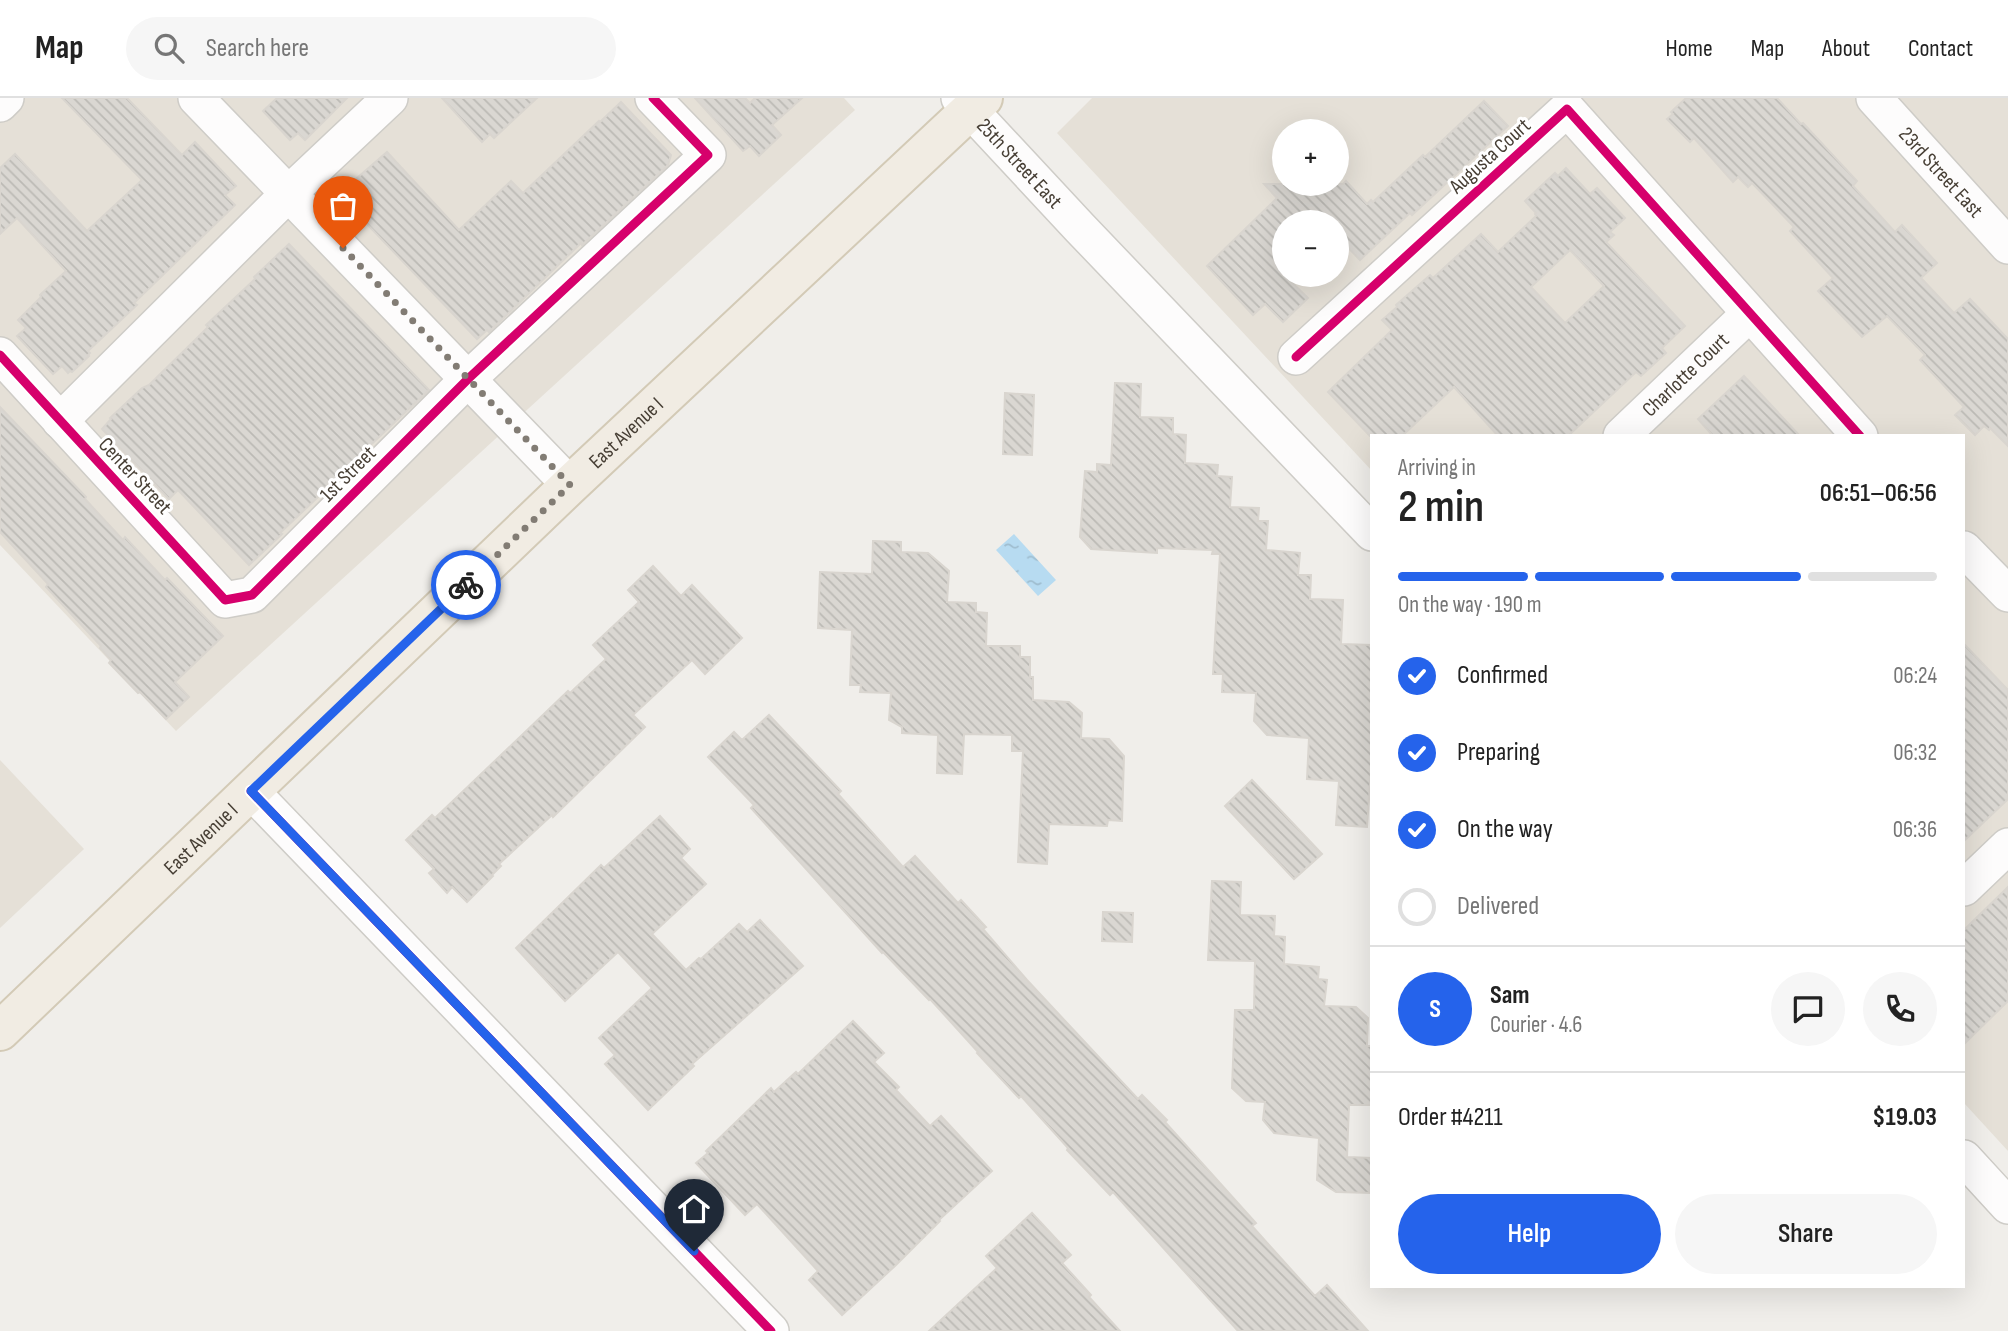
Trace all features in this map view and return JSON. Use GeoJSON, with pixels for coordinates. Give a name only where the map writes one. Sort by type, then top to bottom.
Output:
{"type":"FeatureCollection","features":[{"type":"Feature","properties":{"kind":"main road","name":"East Avenue I"},"geometry":{"type":"LineString","coordinates":[[0,1031],[971,102]]}},
{"type":"Feature","properties":{"kind":"street"},"geometry":{"type":"LineString","coordinates":[[0,104],[5,98]]}},
{"type":"Feature","properties":{"kind":"street"},"geometry":{"type":"LineString","coordinates":[[196,98],[570,485]]}},
{"type":"Feature","properties":{"kind":"street"},"geometry":{"type":"LineString","coordinates":[[60,421],[289,193],[390,98]]}},
{"type":"Feature","properties":{"kind":"street","name":"1st Street"},"geometry":{"type":"LineString","coordinates":[[252,595],[469,378],[708,155],[653,98]]}},
{"type":"Feature","properties":{"kind":"street","name":"23rd Street East"},"geometry":{"type":"LineString","coordinates":[[1874,98],[2008,246]]}},
{"type":"Feature","properties":{"kind":"street","name":"25th Street East"},"geometry":{"type":"LineString","coordinates":[[971,102],[1080,228],[1370,531]]}},
{"type":"Feature","properties":{"kind":"street","name":"Augusta Court"},"geometry":{"type":"LineString","coordinates":[[1296,357],[1567,109],[1749,314]]}},
{"type":"Feature","properties":{"kind":"street"},"geometry":{"type":"LineString","coordinates":[[1749,314],[1858,434]]}},
{"type":"Feature","properties":{"kind":"street","name":"Charlotte Court"},"geometry":{"type":"LineString","coordinates":[[1623,434],[1749,314]]}},
{"type":"Feature","properties":{"kind":"street","name":"Center Street"},"geometry":{"type":"LineString","coordinates":[[0,355],[225,600],[252,595]]}},
{"type":"Feature","properties":{"kind":"street"},"geometry":{"type":"LineString","coordinates":[[1965,550],[2008,594]]}},
{"type":"Feature","properties":{"kind":"street"},"geometry":{"type":"LineString","coordinates":[[251,791],[771,1331]]}},
{"type":"Feature","properties":{"kind":"street"},"geometry":{"type":"LineString","coordinates":[[1965,887],[2008,846]]}},
{"type":"Feature","properties":{"kind":"street"},"geometry":{"type":"LineString","coordinates":[[1965,1159],[2008,1206]]}},
{"type":"Feature","properties":{"kind":"shaded area"},"geometry":{"type":"Polygon","coordinates":[[[0,98],[844,98],[855,110],[176,731],[0,545],[0,98]]]}},
{"type":"Feature","properties":{"kind":"shaded area"},"geometry":{"type":"Polygon","coordinates":[[[1092,98],[2008,98],[2008,1151],[1965,1104],[1965,434],[1370,434],[1370,469],[1057,133],[1092,98]]]}},
{"type":"Feature","properties":{"kind":"shaded area"},"geometry":{"type":"Polygon","coordinates":[[[0,760],[84,849],[0,928],[0,760]]]}},
{"type":"Feature","properties":{"kind":"water"},"geometry":{"type":"Polygon","coordinates":[[[1014,534],[1056,580],[1038,596],[996,550],[1014,534]]]}},
{"type":"Feature","properties":{"kind":"building"},"geometry":{"type":"Polygon","coordinates":[[[62,98],[127,98],[182,155],[195,142],[236,186],[225,195],[235,205],[134,303],[137,305],[88,351],[89,356],[72,372],[68,373],[62,366],[53,374],[17,336],[26,328],[18,320],[66,271],[17,218],[0,234],[0,168],[15,154],[87,231],[142,180],[62,98]]]}},
{"type":"Feature","properties":{"kind":"building"},"geometry":{"type":"Polygon","coordinates":[[[277,98],[347,98],[305,140],[298,133],[290,140],[263,111],[277,98]]]}},
{"type":"Feature","properties":{"kind":"building"},"geometry":{"type":"Polygon","coordinates":[[[442,98],[537,98],[494,138],[490,134],[482,142],[442,98]]]}},
{"type":"Feature","properties":{"kind":"building"},"geometry":{"type":"Polygon","coordinates":[[[695,98],[745,98],[750,103],[755,98],[802,98],[772,125],[781,135],[759,156],[750,146],[743,151],[695,98]]]}},
{"type":"Feature","properties":{"kind":"building"},"geometry":{"type":"Polygon","coordinates":[[[1686,98],[1777,98],[1857,181],[1853,186],[1895,232],[1902,225],[1937,263],[1921,278],[1954,313],[1970,299],[2008,339],[2008,446],[1990,428],[1989,430],[1984,426],[1975,435],[1955,415],[1964,407],[1920,360],[1925,355],[1887,316],[1862,337],[1818,291],[1833,278],[1790,231],[1794,227],[1752,183],[1748,187],[1738,177],[1733,182],[1694,138],[1690,142],[1667,119],[1686,98]]]}},
{"type":"Feature","properties":{"kind":"building"},"geometry":{"type":"Polygon","coordinates":[[[1484,101],[1508,126],[1360,260],[1349,249],[1349,210],[1272,210],[1272,287],[1297,287],[1308,298],[1283,322],[1265,304],[1253,315],[1207,266],[1277,198],[1275,196],[1349,196],[1349,184],[1367,204],[1371,200],[1373,202],[1423,155],[1425,157],[1484,101]]]}},
{"type":"Feature","properties":{"kind":"building"},"geometry":{"type":"Polygon","coordinates":[[[621,102],[671,155],[668,165],[582,245],[581,243],[489,332],[487,330],[477,339],[342,198],[353,188],[349,185],[387,152],[459,230],[511,181],[523,193],[621,102]]]}},
{"type":"Feature","properties":{"kind":"building"},"geometry":{"type":"Polygon","coordinates":[[[1566,168],[1590,194],[1597,188],[1625,218],[1610,232],[1614,235],[1606,242],[1685,326],[1662,348],[1666,353],[1641,376],[1636,372],[1570,434],[1496,434],[1454,387],[1404,434],[1370,436],[1328,392],[1392,330],[1382,320],[1430,275],[1433,278],[1481,234],[1498,252],[1536,216],[1525,201],[1555,173],[1558,176],[1566,168]],[[1570,250],[1531,287],[1565,323],[1604,286],[1570,250]]]}},
{"type":"Feature","properties":{"kind":"building"},"geometry":{"type":"Polygon","coordinates":[[[1264,184],[1272,184],[1272,193],[1264,184]]]}},
{"type":"Feature","properties":{"kind":"building"},"geometry":{"type":"Polygon","coordinates":[[[289,244],[429,390],[327,486],[249,565],[178,490],[169,499],[102,429],[110,418],[142,388],[149,385],[289,244]]]}},
{"type":"Feature","properties":{"kind":"building"},"geometry":{"type":"Polygon","coordinates":[[[1744,376],[1798,434],[1711,434],[1698,419],[1744,376]]]}},
{"type":"Feature","properties":{"kind":"building"},"geometry":{"type":"Polygon","coordinates":[[[1115,383],[1141,384],[1140,417],[1173,418],[1173,434],[1186,435],[1185,463],[1218,465],[1217,476],[1232,477],[1230,507],[1259,508],[1258,521],[1268,521],[1266,550],[1300,553],[1298,575],[1311,575],[1310,599],[1343,600],[1341,644],[1370,645],[1370,786],[1367,827],[1336,825],[1339,781],[1307,779],[1309,738],[1267,735],[1254,721],[1256,693],[1222,692],[1223,674],[1213,674],[1220,554],[1212,554],[1213,550],[1157,548],[1157,553],[1091,549],[1080,537],[1085,471],[1097,472],[1097,464],[1111,465],[1115,383]]]}},
{"type":"Feature","properties":{"kind":"building"},"geometry":{"type":"Polygon","coordinates":[[[1005,393],[1034,395],[1032,455],[1003,454],[1005,393]]]}},
{"type":"Feature","properties":{"kind":"building"},"geometry":{"type":"Polygon","coordinates":[[[0,407],[123,540],[125,537],[223,636],[175,682],[189,697],[166,719],[109,663],[111,660],[101,646],[0,532],[0,407]]]}},
{"type":"Feature","properties":{"kind":"building"},"geometry":{"type":"Polygon","coordinates":[[[873,541],[901,542],[901,552],[928,553],[949,571],[947,602],[976,603],[976,612],[987,613],[986,646],[1020,646],[1020,657],[1030,657],[1033,700],[1069,702],[1082,713],[1081,738],[1109,739],[1124,756],[1122,821],[1108,820],[1107,826],[1049,824],[1047,864],[1018,862],[1023,751],[1012,751],[1012,735],[964,734],[962,774],[937,773],[938,735],[902,733],[902,727],[889,720],[891,693],[860,692],[861,685],[850,685],[852,630],[818,628],[820,572],[872,574],[873,541]]]}},
{"type":"Feature","properties":{"kind":"building"},"geometry":{"type":"Polygon","coordinates":[[[653,566],[681,596],[692,585],[742,638],[705,674],[692,660],[633,715],[645,727],[553,817],[552,815],[499,864],[501,866],[493,876],[467,902],[452,887],[447,893],[429,873],[434,869],[406,840],[432,815],[435,818],[568,691],[570,693],[606,659],[593,645],[639,602],[628,590],[653,566]]]}},
{"type":"Feature","properties":{"kind":"building"},"geometry":{"type":"Polygon","coordinates":[[[1965,645],[2008,690],[2008,799],[1965,840],[1965,645]]]}},
{"type":"Feature","properties":{"kind":"building"},"geometry":{"type":"Polygon","coordinates":[[[769,715],[841,791],[838,794],[903,867],[915,856],[958,903],[961,900],[986,927],[983,929],[1027,980],[1138,1099],[1142,1095],[1167,1120],[1165,1122],[1256,1223],[1252,1226],[1315,1296],[1327,1285],[1368,1331],[1238,1331],[1113,1192],[1110,1195],[930,999],[882,953],[751,808],[754,805],[708,757],[734,732],[742,740],[769,715]]]}},
{"type":"Feature","properties":{"kind":"building"},"geometry":{"type":"Polygon","coordinates":[[[1252,780],[1322,854],[1294,879],[1225,806],[1252,780]]]}},
{"type":"Feature","properties":{"kind":"building"},"geometry":{"type":"Polygon","coordinates":[[[660,816],[690,849],[681,858],[706,884],[652,934],[686,970],[739,924],[747,932],[760,920],[803,966],[692,1064],[694,1066],[648,1110],[605,1064],[615,1055],[599,1038],[652,988],[618,952],[565,1001],[516,948],[601,865],[604,868],[660,816]]]}},
{"type":"Feature","properties":{"kind":"building"},"geometry":{"type":"Polygon","coordinates":[[[1212,881],[1241,882],[1240,915],[1275,916],[1274,936],[1285,937],[1284,964],[1319,967],[1318,979],[1327,980],[1324,1006],[1356,1007],[1368,1018],[1370,1105],[1349,1105],[1347,1157],[1370,1158],[1370,1193],[1336,1192],[1317,1180],[1319,1138],[1274,1133],[1263,1120],[1265,1102],[1246,1101],[1232,1088],[1235,1010],[1254,1010],[1255,961],[1208,960],[1212,881]]]}},
{"type":"Feature","properties":{"kind":"building"},"geometry":{"type":"Polygon","coordinates":[[[2008,887],[2008,1001],[1965,1043],[1965,929],[2008,887]]]}},
{"type":"Feature","properties":{"kind":"building"},"geometry":{"type":"Polygon","coordinates":[[[1103,912],[1133,913],[1132,942],[1102,941],[1103,912]]]}},
{"type":"Feature","properties":{"kind":"building"},"geometry":{"type":"Polygon","coordinates":[[[853,1021],[884,1053],[874,1062],[899,1087],[896,1090],[930,1126],[941,1116],[992,1171],[842,1315],[809,1280],[818,1271],[757,1204],[745,1215],[696,1163],[771,1088],[774,1092],[796,1072],[798,1074],[853,1021]]]}},
{"type":"Feature","properties":{"kind":"building"},"geometry":{"type":"Polygon","coordinates":[[[1032,1213],[1071,1255],[1062,1263],[1120,1331],[929,1331],[997,1268],[986,1256],[1032,1213]]]}},
{"type":"Feature","properties":{"kind":"cycle path"},"geometry":{"type":"LineString","coordinates":[[0,355],[225,600],[252,595],[469,378],[708,155],[653,98]]}},
{"type":"Feature","properties":{"kind":"cycle path"},"geometry":{"type":"LineString","coordinates":[[1296,357],[1567,109],[1858,434]]}},
{"type":"Feature","properties":{"kind":"cycle path"},"geometry":{"type":"LineString","coordinates":[[251,791],[771,1331]]}},
{"type":"Feature","properties":{"kind":"way so far"},"geometry":{"type":"LineString","coordinates":[[343,248],[570,485],[466,585]]}},
{"type":"Feature","properties":{"kind":"route"},"geometry":{"type":"LineString","coordinates":[[466,585],[251,791],[694,1251]]}}]}
